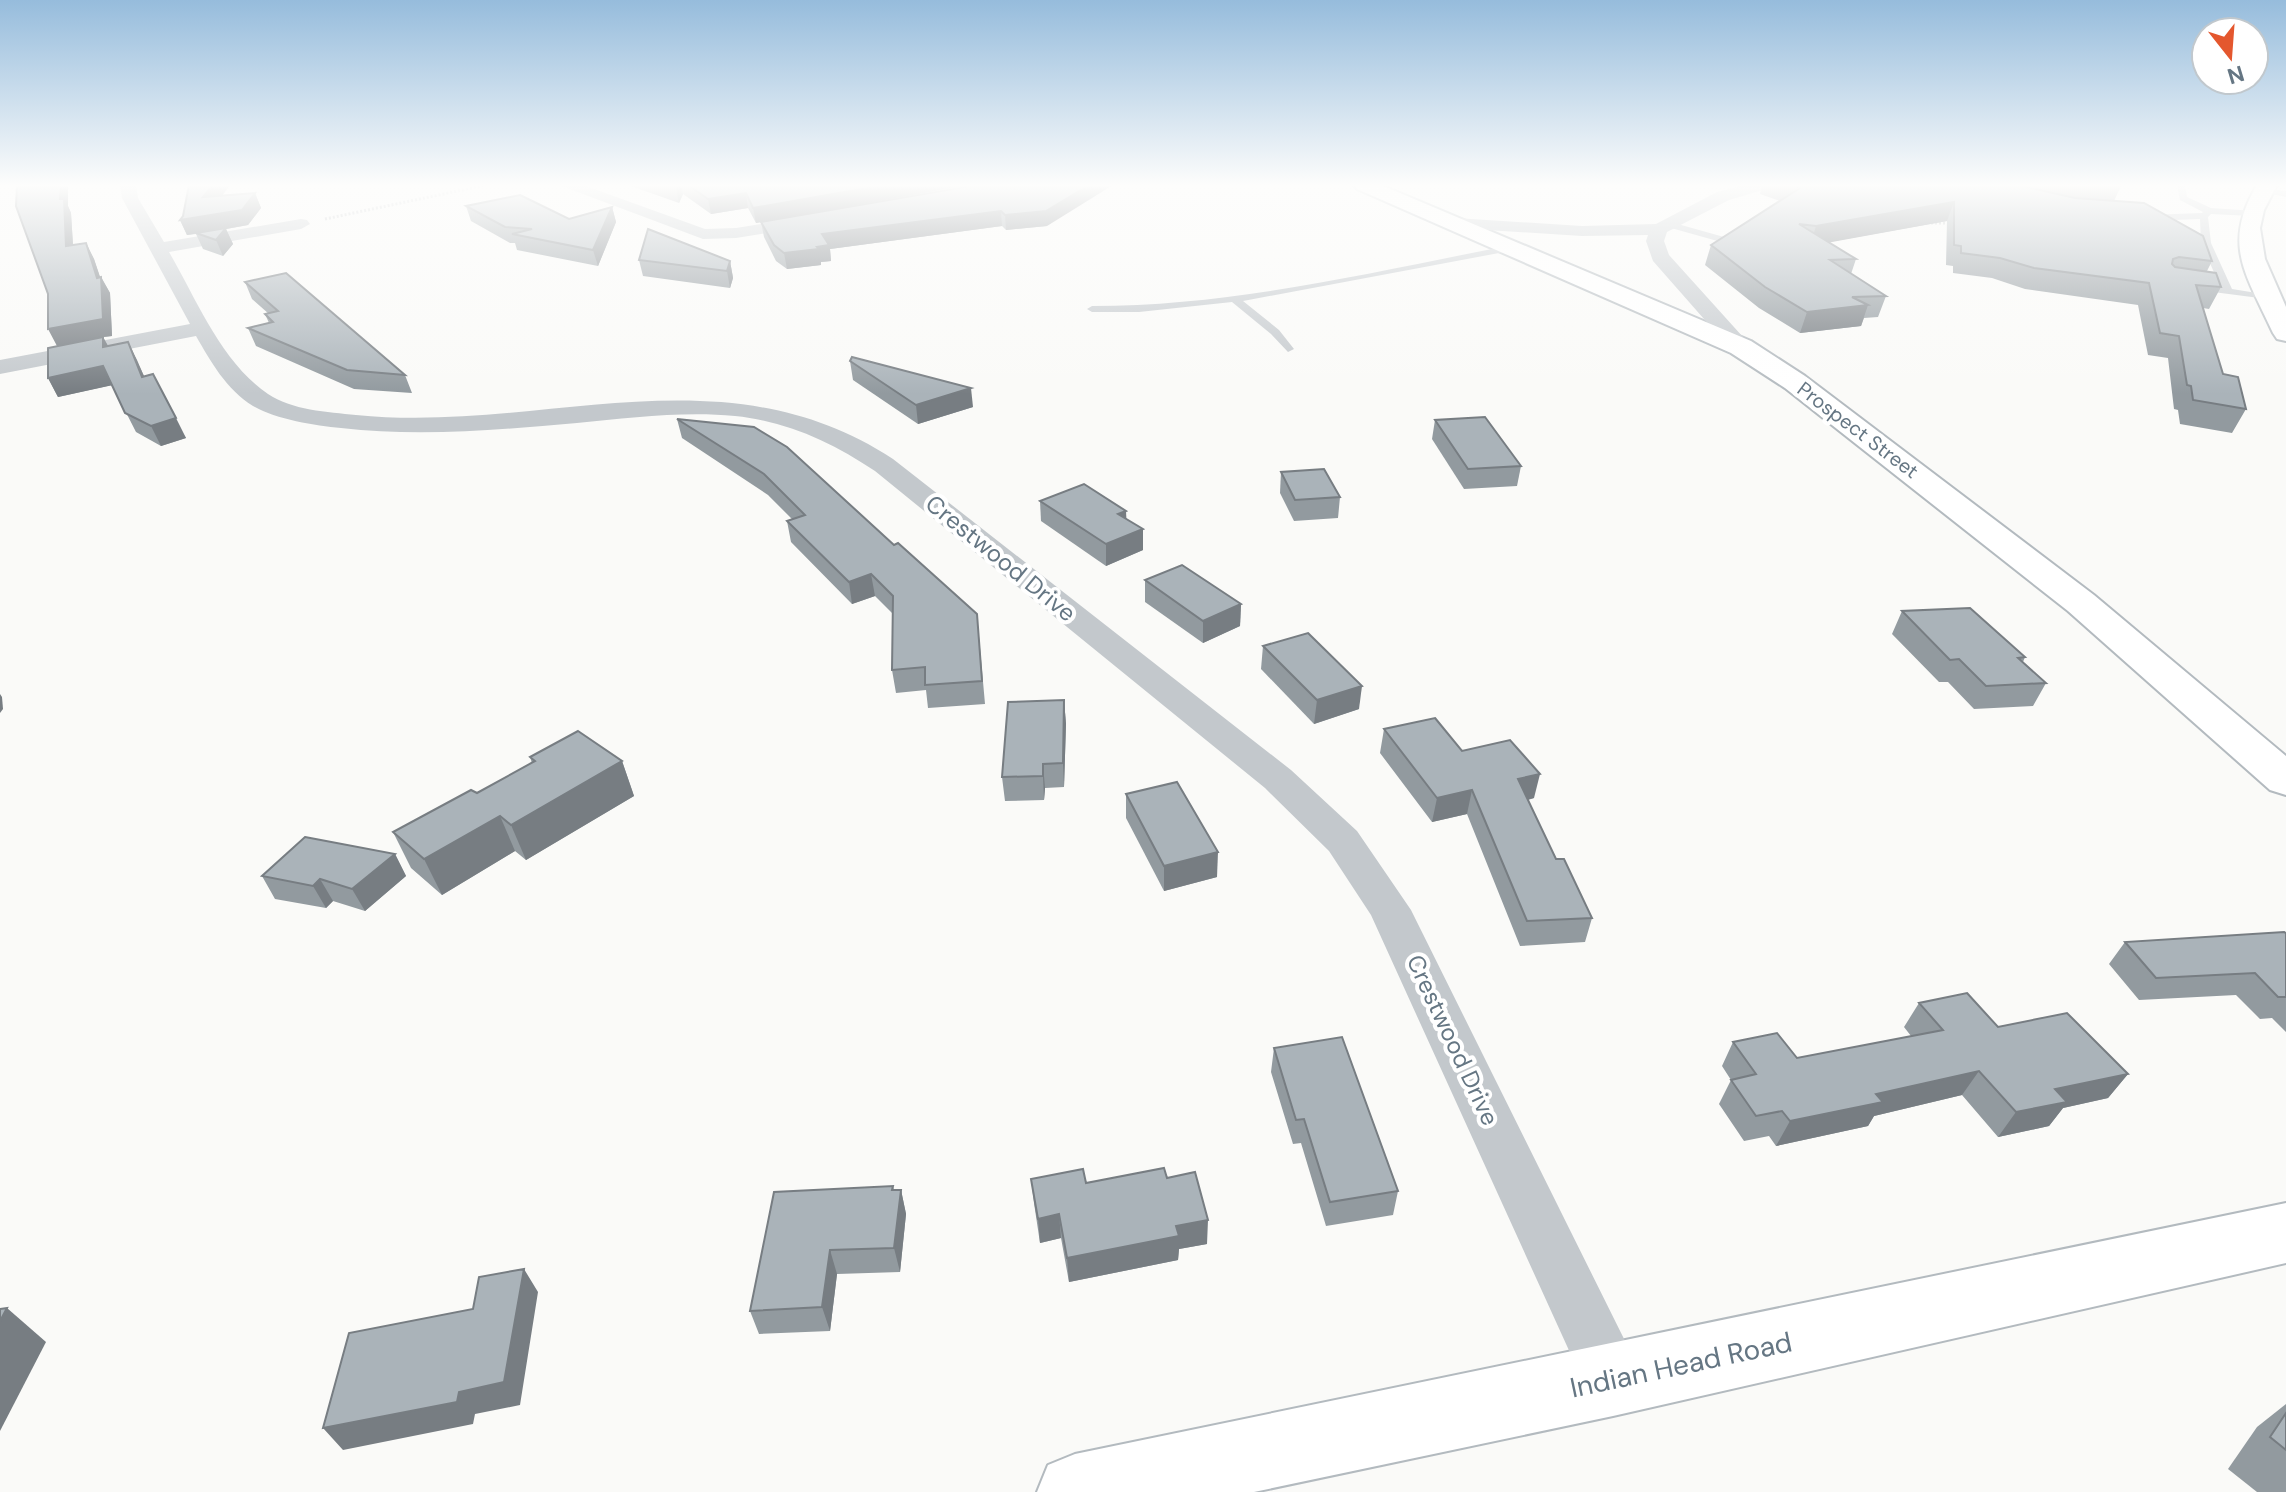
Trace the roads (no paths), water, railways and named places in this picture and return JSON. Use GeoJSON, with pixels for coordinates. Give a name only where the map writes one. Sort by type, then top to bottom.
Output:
{"type":"FeatureCollection","features":[{"type":"Feature","properties":{"kind":"street","name":"Crestwood Drive"},"geometry":{"type":"LineString","coordinates":[[162,255],[227,371],[243,391],[270,407],[315,418],[367,424],[444,425],[631,408],[717,407],[770,413],[815,426],[851,442],[884,465],[1278,779],[1343,841],[1390,910],[1413,955],[1613,1380]]}},
{"type":"Feature","properties":{"kind":"street","name":"Prospect Street"},"geometry":{"type":"LineString","coordinates":[[1527,255],[1741,347],[1795,382],[2019,554],[2138,651],[2286,780]]}},
{"type":"Feature","properties":{"kind":"street"},"geometry":{"type":"LineString","coordinates":[[1659,255],[1676,278],[1741,347]]}},
{"type":"Feature","properties":{"kind":"street"},"geometry":{"type":"LineString","coordinates":[[2255,255],[2286,333]]}},
{"type":"Feature","properties":{"kind":"street"},"geometry":{"type":"LineString","coordinates":[[0,367],[203,328]]}},
{"type":"Feature","properties":{"kind":"street","name":"Indian Head Road"},"geometry":{"type":"LineString","coordinates":[[1075,1492],[1613,1380],[2286,1233]]}},
{"type":"Feature","properties":{"kind":"lane"},"geometry":{"type":"LineString","coordinates":[[1092,309],[1139,309],[1235,300],[1479,255]]}},
{"type":"Feature","properties":{"kind":"lane"},"geometry":{"type":"LineString","coordinates":[[2211,255],[2228,292]]}},
{"type":"Feature","properties":{"kind":"lane"},"geometry":{"type":"LineString","coordinates":[[2183,285],[2271,298]]}},
{"type":"Feature","properties":{"kind":"lane"},"geometry":{"type":"LineString","coordinates":[[1235,300],[1275,332],[1288,349]]}}]}
